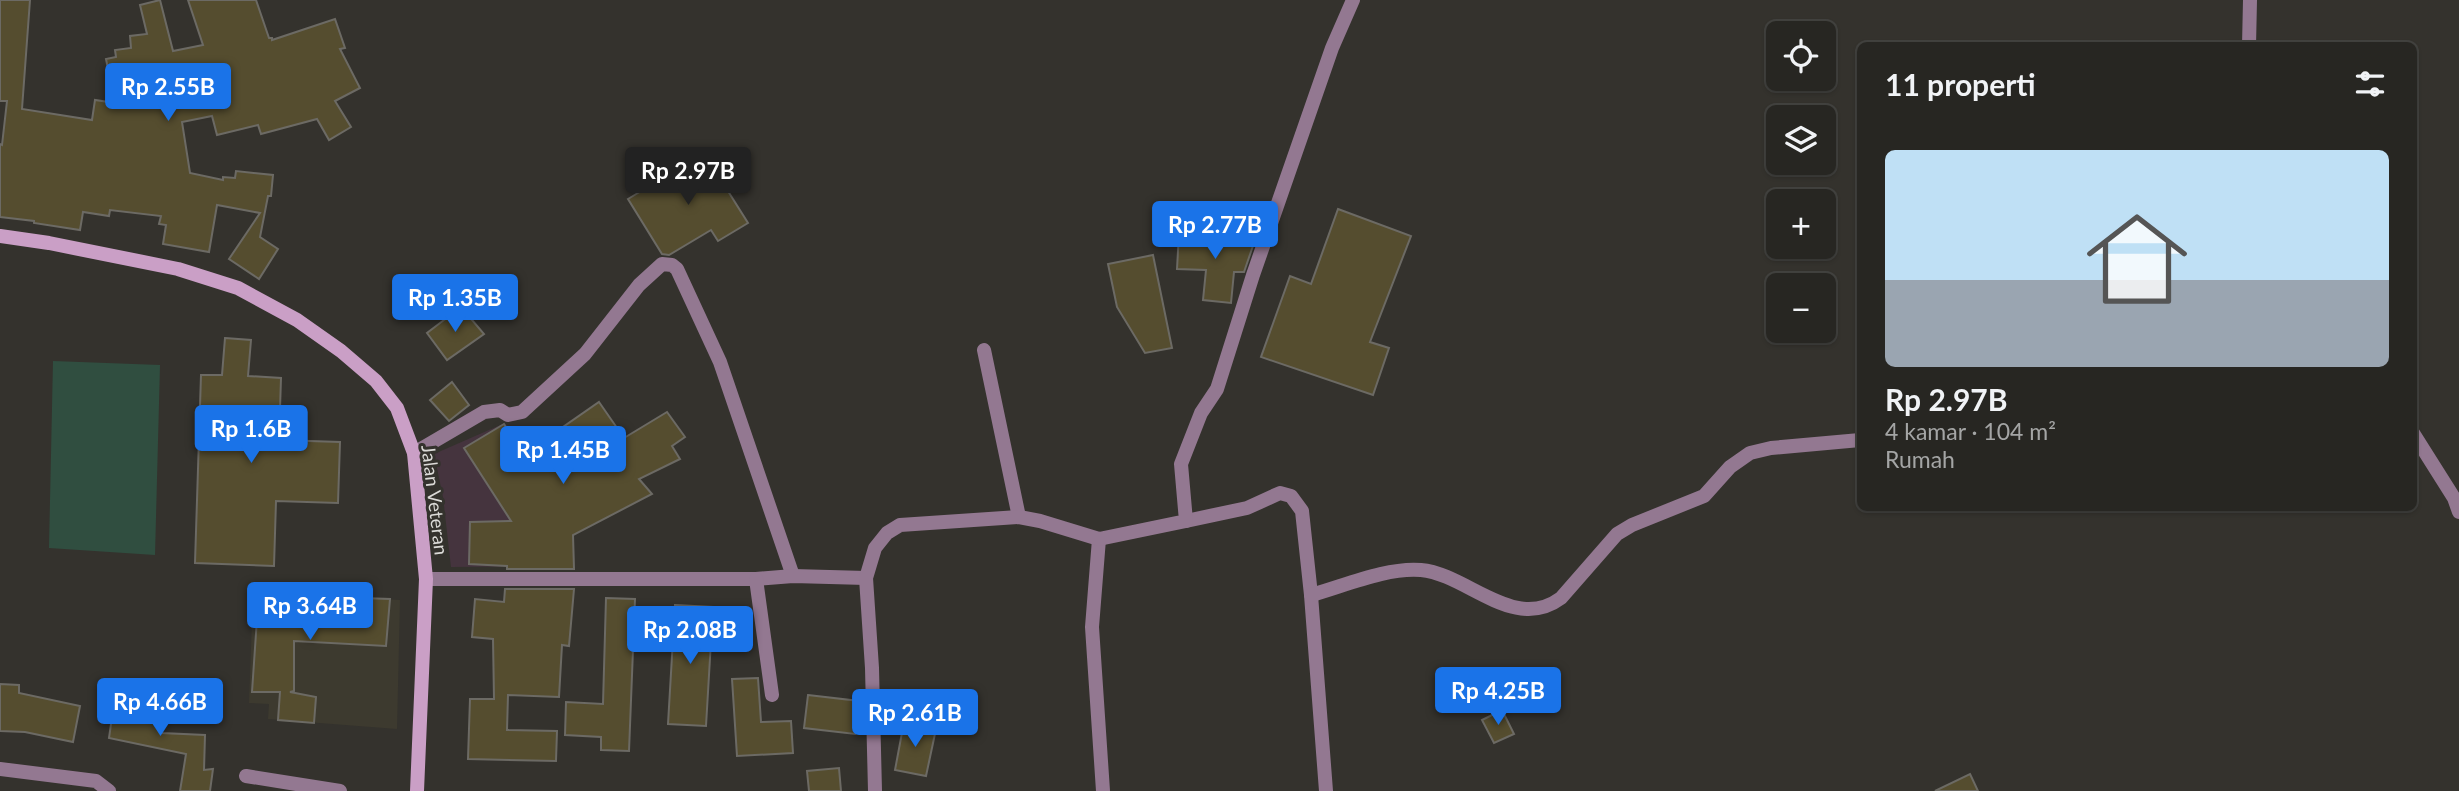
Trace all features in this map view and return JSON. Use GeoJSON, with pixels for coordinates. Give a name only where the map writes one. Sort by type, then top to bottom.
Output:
{"type":"FeatureCollection","features":[{"type":"Feature","properties":{"kind":"main road","name":"Jalan Veteran"},"geometry":{"type":"LineString","coordinates":[[0,236],[50,243],[178,269],[238,288],[297,320],[341,351],[376,381],[397,408],[414,453],[426,579],[417,791]]}},
{"type":"Feature","properties":{"kind":"street"},"geometry":{"type":"LineString","coordinates":[[1186,521],[1181,464],[1202,414],[1217,389],[1332,48],[1353,0]]}},
{"type":"Feature","properties":{"kind":"street"},"geometry":{"type":"LineString","coordinates":[[2249,42],[2250,0]]}},
{"type":"Feature","properties":{"kind":"street"},"geometry":{"type":"LineString","coordinates":[[414,453],[484,412],[499,410],[508,415],[522,412],[585,354],[639,285],[662,264],[672,265],[677,269],[720,362],[793,576]]}},
{"type":"Feature","properties":{"kind":"street"},"geometry":{"type":"LineString","coordinates":[[984,350],[1019,517]]}},
{"type":"Feature","properties":{"kind":"street"},"geometry":{"type":"LineString","coordinates":[[2417,439],[2454,498],[2459,512]]}},
{"type":"Feature","properties":{"kind":"street"},"geometry":{"type":"LineString","coordinates":[[1311,595],[1402,569],[1424,570],[1509,606],[1532,608],[1551,605],[1617,534],[1632,525],[1704,496],[1730,467],[1750,453],[1770,448],[1857,440]]}},
{"type":"Feature","properties":{"kind":"street"},"geometry":{"type":"LineString","coordinates":[[875,791],[872,668],[866,578],[875,548],[887,533],[900,525],[1019,517],[1099,539],[1247,508],[1280,493],[1291,496],[1302,511],[1326,791]]}},
{"type":"Feature","properties":{"kind":"street"},"geometry":{"type":"LineString","coordinates":[[1099,539],[1092,627],[1103,791]]}},
{"type":"Feature","properties":{"kind":"street"},"geometry":{"type":"LineString","coordinates":[[426,579],[756,579],[793,576],[866,578]]}},
{"type":"Feature","properties":{"kind":"street"},"geometry":{"type":"LineString","coordinates":[[756,579],[772,695]]}},
{"type":"Feature","properties":{"kind":"street"},"geometry":{"type":"LineString","coordinates":[[0,769],[96,781],[110,791]]}},
{"type":"Feature","properties":{"kind":"street"},"geometry":{"type":"LineString","coordinates":[[246,776],[340,791]]}},
{"type":"Feature","properties":{"kind":"shaded area"},"geometry":{"type":"Polygon","coordinates":[[[599,402],[623,438],[667,412],[685,437],[672,446],[680,459],[640,479],[652,494],[573,535],[574,566],[451,567],[443,497],[434,454],[505,423],[524,453],[599,402]]]}},
{"type":"Feature","properties":{"kind":"shaded area"},"geometry":{"type":"Polygon","coordinates":[[[253,593],[400,600],[397,729],[268,719],[269,704],[249,703],[253,593]]]}},
{"type":"Feature","properties":{"kind":"green space"},"geometry":{"type":"Polygon","coordinates":[[[53,361],[160,365],[155,555],[49,548],[53,361]]]}},
{"type":"Feature","properties":{"kind":"building"},"geometry":{"type":"Polygon","coordinates":[[[0,0],[30,0],[22,109],[92,120],[95,100],[115,103],[106,59],[116,57],[115,50],[131,48],[130,36],[147,34],[140,5],[160,0],[173,51],[203,45],[188,0],[256,0],[272,40],[335,19],[345,48],[340,49],[360,88],[335,101],[351,127],[329,140],[317,119],[261,134],[258,125],[217,135],[212,116],[182,122],[190,173],[223,180],[223,177],[235,178],[236,171],[273,175],[271,196],[268,196],[260,237],[278,249],[259,279],[229,259],[260,213],[217,205],[209,252],[163,244],[166,225],[159,224],[161,216],[110,210],[109,216],[83,212],[80,230],[0,217],[0,144],[2,145],[7,101],[0,101],[0,0]]]}},
{"type":"Feature","properties":{"kind":"building"},"geometry":{"type":"Polygon","coordinates":[[[704,153],[748,223],[718,241],[711,230],[669,255],[662,254],[628,199],[704,153]]]}},
{"type":"Feature","properties":{"kind":"building"},"geometry":{"type":"Polygon","coordinates":[[[1338,209],[1411,236],[1370,342],[1389,348],[1373,395],[1261,357],[1290,276],[1311,284],[1338,209]]]}},
{"type":"Feature","properties":{"kind":"building"},"geometry":{"type":"Polygon","coordinates":[[[1179,233],[1256,237],[1244,272],[1234,272],[1231,303],[1203,300],[1206,270],[1177,269],[1179,233]]]}},
{"type":"Feature","properties":{"kind":"building"},"geometry":{"type":"Polygon","coordinates":[[[1153,255],[1172,348],[1145,353],[1117,307],[1108,264],[1153,255]]]}},
{"type":"Feature","properties":{"kind":"building"},"geometry":{"type":"Polygon","coordinates":[[[461,307],[484,334],[447,360],[427,333],[461,307]]]}},
{"type":"Feature","properties":{"kind":"building"},"geometry":{"type":"Polygon","coordinates":[[[225,338],[251,340],[248,376],[281,378],[279,440],[340,442],[338,503],[276,501],[274,566],[195,563],[201,375],[222,375],[225,338]]]}},
{"type":"Feature","properties":{"kind":"building"},"geometry":{"type":"Polygon","coordinates":[[[452,382],[469,405],[449,421],[430,400],[452,382]]]}},
{"type":"Feature","properties":{"kind":"building"},"geometry":{"type":"Polygon","coordinates":[[[599,402],[624,438],[667,412],[685,437],[672,446],[680,459],[639,479],[652,494],[573,535],[574,569],[507,569],[507,566],[469,564],[470,522],[511,521],[464,448],[504,424],[524,454],[599,402]]]}},
{"type":"Feature","properties":{"kind":"building"},"geometry":{"type":"Polygon","coordinates":[[[505,589],[574,589],[569,646],[562,645],[559,697],[508,695],[507,730],[557,731],[556,761],[468,759],[470,699],[494,699],[493,639],[472,637],[475,599],[504,602],[505,589]]]}},
{"type":"Feature","properties":{"kind":"building"},"geometry":{"type":"Polygon","coordinates":[[[302,596],[390,599],[386,646],[294,641],[294,691],[290,692],[316,697],[314,723],[278,720],[280,692],[252,692],[258,604],[301,605],[302,596]]]}},
{"type":"Feature","properties":{"kind":"building"},"geometry":{"type":"Polygon","coordinates":[[[606,598],[635,599],[629,751],[601,750],[601,737],[565,735],[566,702],[603,704],[606,598]]]}},
{"type":"Feature","properties":{"kind":"building"},"geometry":{"type":"Polygon","coordinates":[[[675,605],[713,607],[706,726],[668,724],[675,605]]]}},
{"type":"Feature","properties":{"kind":"building"},"geometry":{"type":"Polygon","coordinates":[[[758,678],[761,722],[791,721],[793,753],[737,756],[732,679],[758,678]]]}},
{"type":"Feature","properties":{"kind":"building"},"geometry":{"type":"Polygon","coordinates":[[[0,684],[19,685],[19,693],[80,706],[73,742],[25,732],[0,731],[0,684]]]}},
{"type":"Feature","properties":{"kind":"building"},"geometry":{"type":"Polygon","coordinates":[[[808,695],[859,701],[855,734],[804,728],[808,695]]]}},
{"type":"Feature","properties":{"kind":"building"},"geometry":{"type":"Polygon","coordinates":[[[115,696],[166,701],[162,733],[205,735],[204,770],[213,769],[210,791],[180,791],[186,754],[109,738],[115,696]]]}},
{"type":"Feature","properties":{"kind":"building"},"geometry":{"type":"Polygon","coordinates":[[[1502,710],[1514,734],[1494,743],[1482,720],[1502,710]]]}},
{"type":"Feature","properties":{"kind":"building"},"geometry":{"type":"Polygon","coordinates":[[[904,722],[936,729],[926,776],[895,770],[904,722]]]}},
{"type":"Feature","properties":{"kind":"building"},"geometry":{"type":"Polygon","coordinates":[[[839,768],[841,791],[809,791],[807,771],[839,768]]]}},
{"type":"Feature","properties":{"kind":"building"},"geometry":{"type":"Polygon","coordinates":[[[1970,774],[1978,791],[1935,791],[1970,774]]]}}]}
